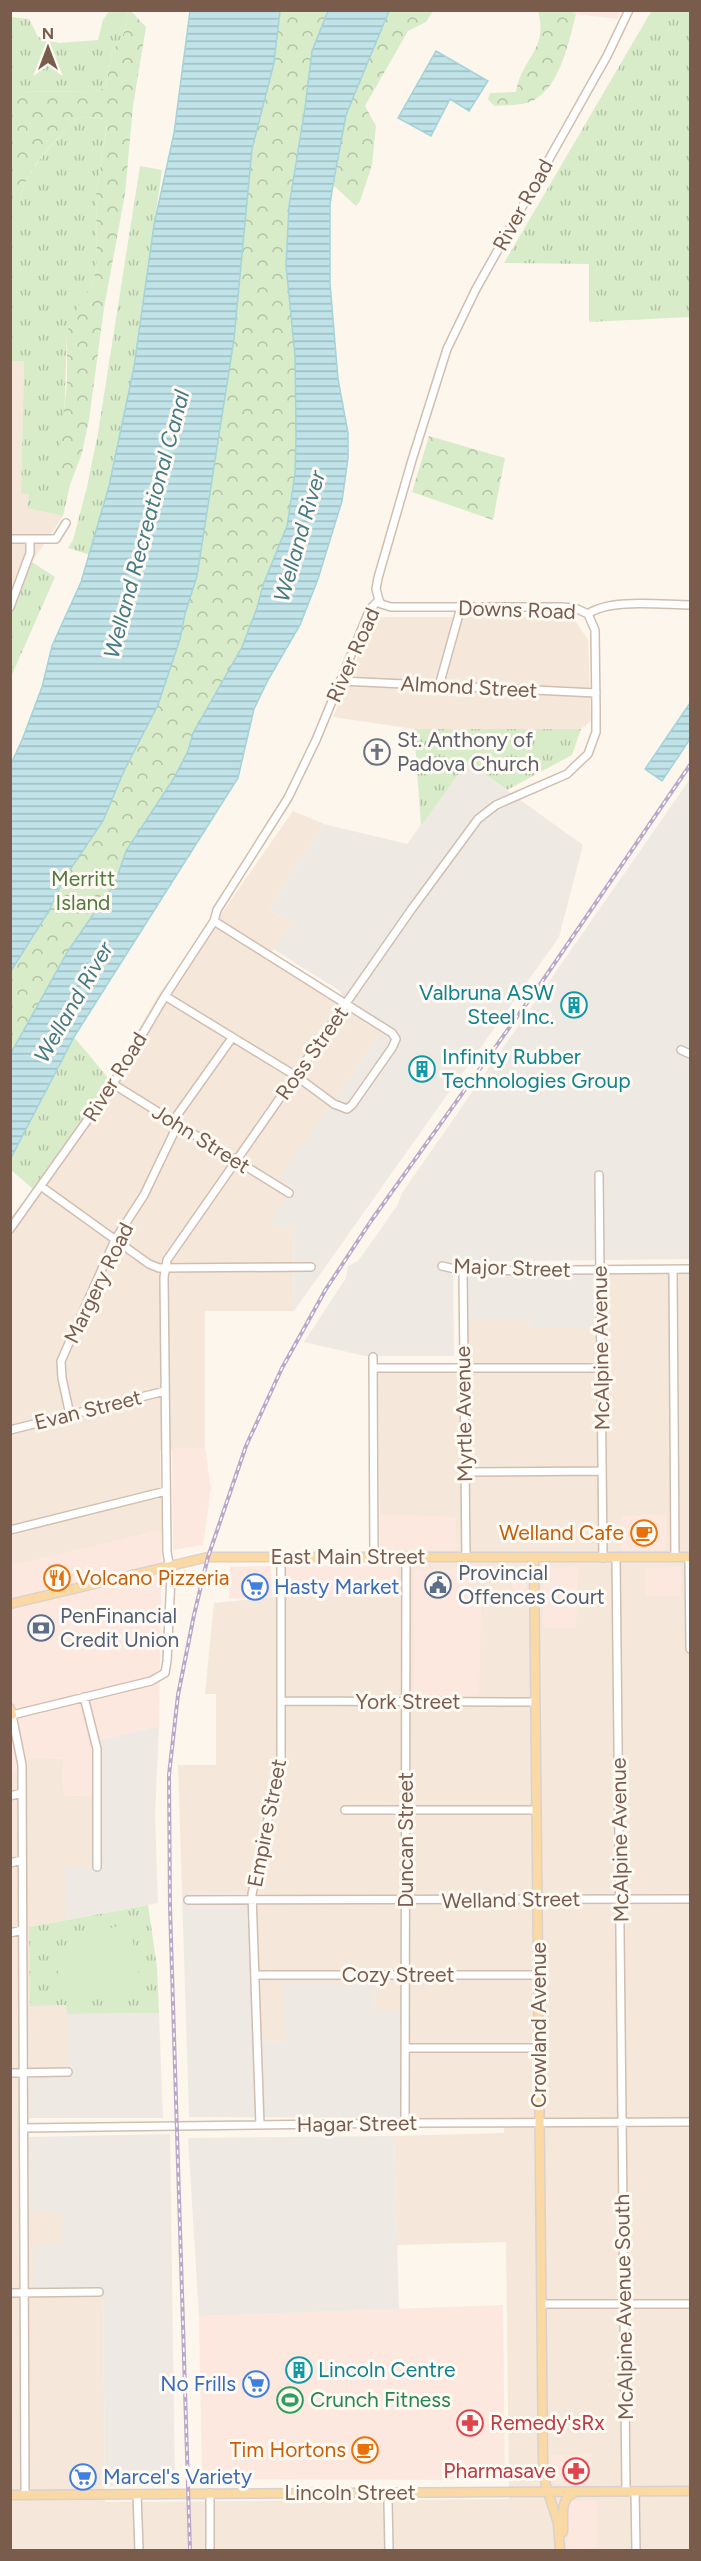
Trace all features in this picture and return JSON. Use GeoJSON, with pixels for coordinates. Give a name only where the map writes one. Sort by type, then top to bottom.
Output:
{"type":"FeatureCollection","features":[{"type":"Feature","properties":{"kind":"main road","name":"East Main Street"},"geometry":{"type":"LineString","coordinates":[[10,1605],[208,1557],[689,1557]]}},
{"type":"Feature","properties":{"kind":"main road","name":"Crowland Avenue"},"geometry":{"type":"LineString","coordinates":[[534,1558],[543,2473],[558,2523],[560,2550]]}},
{"type":"Feature","properties":{"kind":"main road"},"geometry":{"type":"LineString","coordinates":[[515,2492],[537,2485],[543,2449]]}},
{"type":"Feature","properties":{"kind":"main road","name":"Lincoln Street"},"geometry":{"type":"LineString","coordinates":[[10,2495],[690,2491]]}},
{"type":"Feature","properties":{"kind":"main road"},"geometry":{"type":"LineString","coordinates":[[560,2550],[565,2499],[579,2492]]}},
{"type":"Feature","properties":{"kind":"street","name":"River Road"},"geometry":{"type":"LineString","coordinates":[[10,1229],[113,1084],[165,996],[214,921],[217,910],[288,798],[341,681],[370,609],[379,600],[376,589],[378,578],[447,349],[476,288],[607,56],[629,10]]}},
{"type":"Feature","properties":{"kind":"street"},"geometry":{"type":"LineString","coordinates":[[10,539],[57,539],[66,523]]}},
{"type":"Feature","properties":{"kind":"street"},"geometry":{"type":"LineString","coordinates":[[10,607],[30,553],[30,539]]}},
{"type":"Feature","properties":{"kind":"street","name":"Downs Road"},"geometry":{"type":"LineString","coordinates":[[379,600],[391,607],[567,607],[588,614],[602,607],[615,605],[690,605]]}},
{"type":"Feature","properties":{"kind":"street"},"geometry":{"type":"LineString","coordinates":[[439,686],[461,607]]}},
{"type":"Feature","properties":{"kind":"street","name":"Ross Street"},"geometry":{"type":"LineString","coordinates":[[84,1697],[151,1682],[165,1673],[170,1566],[166,1491],[165,1268],[171,1253],[411,910],[483,814],[496,805],[567,774],[582,760],[591,747],[596,732],[595,630],[588,614]]}},
{"type":"Feature","properties":{"kind":"street","name":"Almond Street"},"geometry":{"type":"LineString","coordinates":[[341,681],[596,693]]}},
{"type":"Feature","properties":{"kind":"street"},"geometry":{"type":"LineString","coordinates":[[165,996],[296,1076],[334,1104],[347,1109],[352,1105],[396,1039],[392,1033],[214,921]]}},
{"type":"Feature","properties":{"kind":"street","name":"Margery Road"},"geometry":{"type":"LineString","coordinates":[[70,1415],[62,1378],[61,1361],[115,1240],[144,1195],[176,1123],[232,1038]]}},
{"type":"Feature","properties":{"kind":"street"},"geometry":{"type":"LineString","coordinates":[[681,1050],[690,1053]]}},
{"type":"Feature","properties":{"kind":"street","name":"John Street"},"geometry":{"type":"LineString","coordinates":[[113,1084],[289,1193]]}},
{"type":"Feature","properties":{"kind":"street","name":"McAlpine Avenue"},"geometry":{"type":"LineString","coordinates":[[599,1175],[603,1558]]}},
{"type":"Feature","properties":{"kind":"street"},"geometry":{"type":"LineString","coordinates":[[42,1187],[149,1264],[165,1268],[311,1268]]}},
{"type":"Feature","properties":{"kind":"street","name":"Major Street"},"geometry":{"type":"LineString","coordinates":[[442,1266],[463,1271],[690,1269]]}},
{"type":"Feature","properties":{"kind":"street"},"geometry":{"type":"LineString","coordinates":[[673,1269],[675,1557]]}},
{"type":"Feature","properties":{"kind":"street","name":"Myrtle Avenue"},"geometry":{"type":"LineString","coordinates":[[463,1271],[466,1558]]}},
{"type":"Feature","properties":{"kind":"street"},"geometry":{"type":"LineString","coordinates":[[373,1356],[374,1557]]}},
{"type":"Feature","properties":{"kind":"street"},"geometry":{"type":"LineString","coordinates":[[373,1368],[602,1368]]}},
{"type":"Feature","properties":{"kind":"street","name":"Evan Street"},"geometry":{"type":"LineString","coordinates":[[10,1430],[165,1391]]}},
{"type":"Feature","properties":{"kind":"street"},"geometry":{"type":"LineString","coordinates":[[465,1472],[602,1471]]}},
{"type":"Feature","properties":{"kind":"street"},"geometry":{"type":"LineString","coordinates":[[10,1530],[166,1491]]}},
{"type":"Feature","properties":{"kind":"street","name":"Empire Street"},"geometry":{"type":"LineString","coordinates":[[260,2125],[252,1894],[279,1771],[281,1557]]}},
{"type":"Feature","properties":{"kind":"street","name":"Duncan Street"},"geometry":{"type":"LineString","coordinates":[[405,1557],[405,2123]]}},
{"type":"Feature","properties":{"kind":"street"},"geometry":{"type":"LineString","coordinates":[[689,1557],[690,1649]]}},
{"type":"Feature","properties":{"kind":"street","name":"McAlpine Avenue"},"geometry":{"type":"LineString","coordinates":[[616,1558],[622,1898],[622,2123]]}},
{"type":"Feature","properties":{"kind":"street"},"geometry":{"type":"LineString","coordinates":[[25,2494],[22,1793],[21,1757],[11,1712],[84,1697],[97,1749],[97,1867]]}},
{"type":"Feature","properties":{"kind":"street","name":"York Street"},"geometry":{"type":"LineString","coordinates":[[280,1701],[535,1702]]}},
{"type":"Feature","properties":{"kind":"street"},"geometry":{"type":"LineString","coordinates":[[10,1796],[22,1793]]}},
{"type":"Feature","properties":{"kind":"street"},"geometry":{"type":"LineString","coordinates":[[345,1810],[536,1810]]}},
{"type":"Feature","properties":{"kind":"street"},"geometry":{"type":"LineString","coordinates":[[10,1863],[22,1860]]}},
{"type":"Feature","properties":{"kind":"street","name":"Welland Street"},"geometry":{"type":"LineString","coordinates":[[188,1900],[690,1899]]}},
{"type":"Feature","properties":{"kind":"street"},"geometry":{"type":"LineString","coordinates":[[10,1933],[22,1930]]}},
{"type":"Feature","properties":{"kind":"street","name":"Cozy Street"},"geometry":{"type":"LineString","coordinates":[[256,1975],[539,1976]]}},
{"type":"Feature","properties":{"kind":"street"},"geometry":{"type":"LineString","coordinates":[[406,2048],[540,2048]]}},
{"type":"Feature","properties":{"kind":"street"},"geometry":{"type":"LineString","coordinates":[[10,2073],[68,2072]]}},
{"type":"Feature","properties":{"kind":"street","name":"Hagar Street"},"geometry":{"type":"LineString","coordinates":[[24,2128],[690,2122]]}},
{"type":"Feature","properties":{"kind":"street","name":"McAlpine Avenue South"},"geometry":{"type":"LineString","coordinates":[[622,2123],[631,2491],[636,2550]]}},
{"type":"Feature","properties":{"kind":"street"},"geometry":{"type":"LineString","coordinates":[[10,2293],[99,2292]]}},
{"type":"Feature","properties":{"kind":"street"},"geometry":{"type":"LineString","coordinates":[[542,2304],[690,2304]]}},
{"type":"Feature","properties":{"kind":"street"},"geometry":{"type":"LineString","coordinates":[[388,2550],[390,2492]]}},
{"type":"Feature","properties":{"kind":"street"},"geometry":{"type":"LineString","coordinates":[[210,2493],[210,2550]]}},
{"type":"Feature","properties":{"kind":"street"},"geometry":{"type":"LineString","coordinates":[[137,2494],[139,2550]]}},
{"type":"Feature","properties":{"kind":"shaded area"},"geometry":{"type":"Polygon","coordinates":[[[571,11],[620,11],[617,19],[576,14],[571,11]]]}},
{"type":"Feature","properties":{"kind":"shaded area"},"geometry":{"type":"Polygon","coordinates":[[[11,361],[24,361],[21,493],[29,494],[28,508],[63,516],[32,562],[11,608],[11,361]]]}},
{"type":"Feature","properties":{"kind":"shaded area"},"geometry":{"type":"Polygon","coordinates":[[[374,617],[573,617],[588,640],[591,721],[581,729],[414,729],[333,717],[374,617]]]}},
{"type":"Feature","properties":{"kind":"shaded area"},"geometry":{"type":"Polygon","coordinates":[[[467,762],[583,845],[559,937],[294,1311],[293,1228],[269,1225],[292,1187],[279,1179],[385,1027],[346,1004],[340,991],[273,949],[293,923],[268,910],[324,824],[407,844],[467,762]]]}},
{"type":"Feature","properties":{"kind":"shaded area"},"geometry":{"type":"Polygon","coordinates":[[[690,779],[690,1259],[453,1262],[454,1356],[365,1356],[304,1342],[346,1278],[348,1266],[358,1261],[397,1206],[402,1193],[690,779]]]}},
{"type":"Feature","properties":{"kind":"shaded area"},"geometry":{"type":"Polygon","coordinates":[[[293,811],[324,824],[268,910],[293,923],[268,957],[385,1027],[280,1179],[292,1187],[270,1225],[293,1228],[294,1311],[205,1311],[205,1448],[160,1450],[162,1530],[11,1566],[11,1217],[110,1080],[160,992],[214,924],[293,811]]]}},
{"type":"Feature","properties":{"kind":"shaded area"},"geometry":{"type":"Polygon","coordinates":[[[690,1269],[690,2550],[11,2550],[10,1774],[28,1770],[27,1757],[63,1759],[64,1796],[101,1795],[101,1868],[66,1868],[66,1920],[29,1927],[67,2005],[67,2070],[29,2070],[29,2137],[30,2211],[62,2211],[62,2244],[103,2287],[105,2502],[509,2499],[506,2242],[397,2245],[394,2136],[504,2133],[504,2119],[399,2118],[399,2012],[375,2011],[374,1985],[286,2041],[258,2042],[252,1894],[182,1893],[178,1765],[216,1765],[216,1694],[205,1694],[214,1603],[282,1596],[398,1566],[380,1565],[378,1372],[468,1372],[468,1319],[529,1319],[530,1327],[593,1270],[690,1269]]]}},
{"type":"Feature","properties":{"kind":"shaded area"},"geometry":{"type":"Polygon","coordinates":[[[593,1270],[594,1327],[530,1327],[529,1319],[468,1319],[467,1275],[593,1270]]]}},
{"type":"Feature","properties":{"kind":"shaded area"},"geometry":{"type":"Polygon","coordinates":[[[172,1448],[205,1448],[211,1488],[203,1545],[173,1550],[172,1448]]]}},
{"type":"Feature","properties":{"kind":"shaded area"},"geometry":{"type":"Polygon","coordinates":[[[379,1514],[456,1517],[457,1550],[380,1550],[379,1514]]]}},
{"type":"Feature","properties":{"kind":"shaded area"},"geometry":{"type":"Polygon","coordinates":[[[666,1515],[666,1550],[621,1550],[622,1516],[666,1515]]]}},
{"type":"Feature","properties":{"kind":"shaded area"},"geometry":{"type":"Polygon","coordinates":[[[162,1530],[159,1726],[100,1740],[101,1795],[64,1796],[63,1759],[28,1757],[28,1770],[11,1774],[10,1566],[162,1530]]]}},
{"type":"Feature","properties":{"kind":"shaded area"},"geometry":{"type":"Polygon","coordinates":[[[284,1565],[398,1566],[398,1598],[282,1596],[284,1565]]]}},
{"type":"Feature","properties":{"kind":"shaded area"},"geometry":{"type":"Polygon","coordinates":[[[271,1566],[272,1597],[229,1599],[230,1567],[271,1566]]]}},
{"type":"Feature","properties":{"kind":"shaded area"},"geometry":{"type":"Polygon","coordinates":[[[512,1567],[526,1567],[526,1603],[512,1603],[512,1567]]]}},
{"type":"Feature","properties":{"kind":"shaded area"},"geometry":{"type":"Polygon","coordinates":[[[578,1567],[576,1628],[543,1628],[543,1573],[549,1568],[578,1567]]]}},
{"type":"Feature","properties":{"kind":"shaded area"},"geometry":{"type":"Polygon","coordinates":[[[681,1567],[681,1596],[645,1596],[646,1568],[681,1567]]]}},
{"type":"Feature","properties":{"kind":"shaded area"},"geometry":{"type":"Polygon","coordinates":[[[468,1568],[468,1604],[481,1604],[479,1695],[414,1698],[414,1570],[468,1568]]]}},
{"type":"Feature","properties":{"kind":"shaded area"},"geometry":{"type":"Polygon","coordinates":[[[159,1726],[155,1815],[158,1903],[66,1920],[66,1868],[101,1867],[100,1740],[159,1726]]]}},
{"type":"Feature","properties":{"kind":"shaded area"},"geometry":{"type":"Polygon","coordinates":[[[182,1893],[252,1894],[259,2042],[285,2041],[284,1984],[374,1984],[375,2011],[399,2011],[399,2118],[189,2117],[182,1893]]]}},
{"type":"Feature","properties":{"kind":"shaded area"},"geometry":{"type":"Polygon","coordinates":[[[159,2013],[163,2118],[29,2118],[29,2070],[67,2069],[67,2014],[159,2013]]]}},
{"type":"Feature","properties":{"kind":"shaded area"},"geometry":{"type":"Polygon","coordinates":[[[170,2134],[175,2485],[105,2486],[103,2287],[33,2288],[33,2245],[61,2244],[62,2211],[30,2211],[29,2137],[170,2134]]]}},
{"type":"Feature","properties":{"kind":"shaded area"},"geometry":{"type":"Polygon","coordinates":[[[394,2136],[399,2309],[199,2316],[188,2138],[394,2136]]]}},
{"type":"Feature","properties":{"kind":"shaded area"},"geometry":{"type":"Polygon","coordinates":[[[503,2305],[505,2480],[202,2479],[199,2316],[503,2305]]]}},
{"type":"Feature","properties":{"kind":"shaded area"},"geometry":{"type":"Polygon","coordinates":[[[592,2454],[592,2483],[554,2484],[551,2455],[592,2454]]]}},
{"type":"Feature","properties":{"kind":"shaded area"},"geometry":{"type":"Polygon","coordinates":[[[567,2501],[597,2501],[597,2548],[568,2549],[567,2501]]]}},
{"type":"Feature","properties":{"kind":"green space"},"geometry":{"type":"Polygon","coordinates":[[[652,10],[690,11],[690,317],[589,322],[589,264],[504,263],[652,10]]]}},
{"type":"Feature","properties":{"kind":"green space"},"geometry":{"type":"Polygon","coordinates":[[[11,11],[12,17],[29,19],[38,37],[59,43],[98,40],[103,20],[109,11],[128,11],[124,33],[112,52],[106,87],[95,92],[11,91],[11,11]]]}},
{"type":"Feature","properties":{"kind":"green space"},"geometry":{"type":"Polygon","coordinates":[[[128,11],[131,11],[146,27],[133,106],[125,194],[104,308],[89,420],[82,453],[70,485],[62,485],[59,460],[67,382],[67,332],[75,312],[94,280],[97,263],[96,195],[107,126],[100,118],[76,119],[35,165],[25,183],[18,207],[11,218],[11,91],[95,92],[106,87],[112,52],[124,33],[128,11]]]}},
{"type":"Feature","properties":{"kind":"green space","name":"Merritt Island"},"geometry":{"type":"Polygon","coordinates":[[[280,11],[328,11],[312,51],[289,206],[286,265],[295,356],[296,436],[295,474],[287,526],[263,585],[242,647],[193,733],[188,751],[174,778],[126,851],[115,883],[68,951],[11,1053],[11,971],[49,911],[63,880],[103,821],[180,639],[197,576],[234,339],[252,149],[274,63],[280,11]]]}},
{"type":"Feature","properties":{"kind":"green space"},"geometry":{"type":"Polygon","coordinates":[[[389,11],[433,11],[426,22],[408,31],[365,106],[376,126],[372,165],[360,201],[356,206],[333,185],[346,115],[389,11]]]}},
{"type":"Feature","properties":{"kind":"green space"},"geometry":{"type":"Polygon","coordinates":[[[538,11],[571,11],[576,14],[562,63],[550,86],[542,95],[528,103],[494,106],[488,99],[490,93],[516,92],[523,70],[540,35],[538,11]]]}},
{"type":"Feature","properties":{"kind":"green space"},"geometry":{"type":"Polygon","coordinates":[[[100,118],[107,125],[96,195],[97,263],[94,280],[67,332],[62,484],[70,485],[63,516],[27,508],[29,494],[21,494],[24,361],[11,361],[10,218],[18,207],[25,183],[42,157],[76,119],[100,118]]]}},
{"type":"Feature","properties":{"kind":"green space"},"geometry":{"type":"Polygon","coordinates":[[[140,166],[162,170],[134,367],[109,486],[90,555],[68,548],[73,540],[87,487],[98,433],[140,166]]]}},
{"type":"Feature","properties":{"kind":"green space"},"geometry":{"type":"Polygon","coordinates":[[[429,436],[505,458],[493,520],[412,492],[429,436]]]}},
{"type":"Feature","properties":{"kind":"green space"},"geometry":{"type":"Polygon","coordinates":[[[32,562],[55,577],[11,677],[11,608],[32,562]]]}},
{"type":"Feature","properties":{"kind":"green space"},"geometry":{"type":"Polygon","coordinates":[[[414,729],[581,729],[572,755],[507,790],[467,762],[421,826],[414,729]]]}},
{"type":"Feature","properties":{"kind":"green space"},"geometry":{"type":"Polygon","coordinates":[[[74,1037],[110,1080],[33,1189],[11,1170],[11,1158],[74,1037]]]}},
{"type":"Feature","properties":{"kind":"green space"},"geometry":{"type":"Polygon","coordinates":[[[148,1905],[157,1967],[159,2013],[67,2014],[66,2005],[30,2006],[29,1927],[148,1905]]]}},
{"type":"Feature","properties":{"kind":"green space"},"geometry":{"type":"Polygon","coordinates":[[[130,1923],[141,1990],[55,1993],[62,1960],[68,1949],[86,1936],[130,1923]]]}},
{"type":"Feature","properties":{"kind":"water","name":"Welland Recreational Canal"},"geometry":{"type":"Polygon","coordinates":[[[190,11],[280,11],[274,63],[252,149],[234,339],[197,576],[180,639],[158,705],[124,771],[103,821],[63,880],[49,911],[11,971],[11,764],[42,687],[52,646],[81,582],[109,486],[134,367],[154,225],[174,133],[190,11]]]}},
{"type":"Feature","properties":{"kind":"water","name":"Welland River"},"geometry":{"type":"Polygon","coordinates":[[[328,11],[389,11],[346,115],[330,205],[330,283],[338,379],[348,433],[348,458],[342,501],[318,579],[300,625],[254,709],[238,778],[74,1037],[11,1158],[11,1053],[68,951],[115,883],[126,851],[174,778],[188,751],[193,733],[242,647],[263,585],[287,526],[295,474],[296,436],[295,356],[286,265],[289,206],[312,51],[328,11]]]}},
{"type":"Feature","properties":{"kind":"water"},"geometry":{"type":"Polygon","coordinates":[[[436,51],[488,81],[469,111],[450,99],[431,136],[398,118],[436,51]]]}},
{"type":"Feature","properties":{"kind":"water"},"geometry":{"type":"Polygon","coordinates":[[[690,703],[690,739],[662,781],[645,769],[690,703]]]}},
{"type":"Feature","properties":{"kind":"railway"},"geometry":{"type":"LineString","coordinates":[[190,2550],[170,1907],[169,1775],[178,1695],[208,1557],[246,1446],[282,1368],[326,1289],[371,1221],[539,986],[690,765]]}},
{"type":"Feature","properties":{"kind":"place","name":"St. Anthony of Padova Church"},"geometry":{"type":"Point","coordinates":[377,752]}},
{"type":"Feature","properties":{"kind":"place","name":"Valbruna ASW Steel Inc."},"geometry":{"type":"Point","coordinates":[574,1005]}},
{"type":"Feature","properties":{"kind":"place","name":"Infinity Rubber Technologies Group"},"geometry":{"type":"Point","coordinates":[422,1069]}},
{"type":"Feature","properties":{"kind":"place","name":"Welland Cafe"},"geometry":{"type":"Point","coordinates":[644,1533]}},
{"type":"Feature","properties":{"kind":"place","name":"Volcano Pizzeria"},"geometry":{"type":"Point","coordinates":[57,1578]}},
{"type":"Feature","properties":{"kind":"place","name":"Provincial Offences Court"},"geometry":{"type":"Point","coordinates":[438,1585]}},
{"type":"Feature","properties":{"kind":"place","name":"Hasty Market"},"geometry":{"type":"Point","coordinates":[255,1587]}},
{"type":"Feature","properties":{"kind":"place","name":"PenFinancial Credit Union"},"geometry":{"type":"Point","coordinates":[41,1628]}},
{"type":"Feature","properties":{"kind":"place","name":"Lincoln Centre"},"geometry":{"type":"Point","coordinates":[299,2370]}},
{"type":"Feature","properties":{"kind":"place","name":"No Frills"},"geometry":{"type":"Point","coordinates":[256,2384]}},
{"type":"Feature","properties":{"kind":"place","name":"Crunch Fitness"},"geometry":{"type":"Point","coordinates":[290,2400]}},
{"type":"Feature","properties":{"kind":"place","name":"Remedy'sRx"},"geometry":{"type":"Point","coordinates":[470,2423]}},
{"type":"Feature","properties":{"kind":"place","name":"Tim Hortons"},"geometry":{"type":"Point","coordinates":[365,2450]}},
{"type":"Feature","properties":{"kind":"place","name":"Pharmasave"},"geometry":{"type":"Point","coordinates":[576,2471]}},
{"type":"Feature","properties":{"kind":"place","name":"Marcel's Variety"},"geometry":{"type":"Point","coordinates":[83,2477]}}]}
